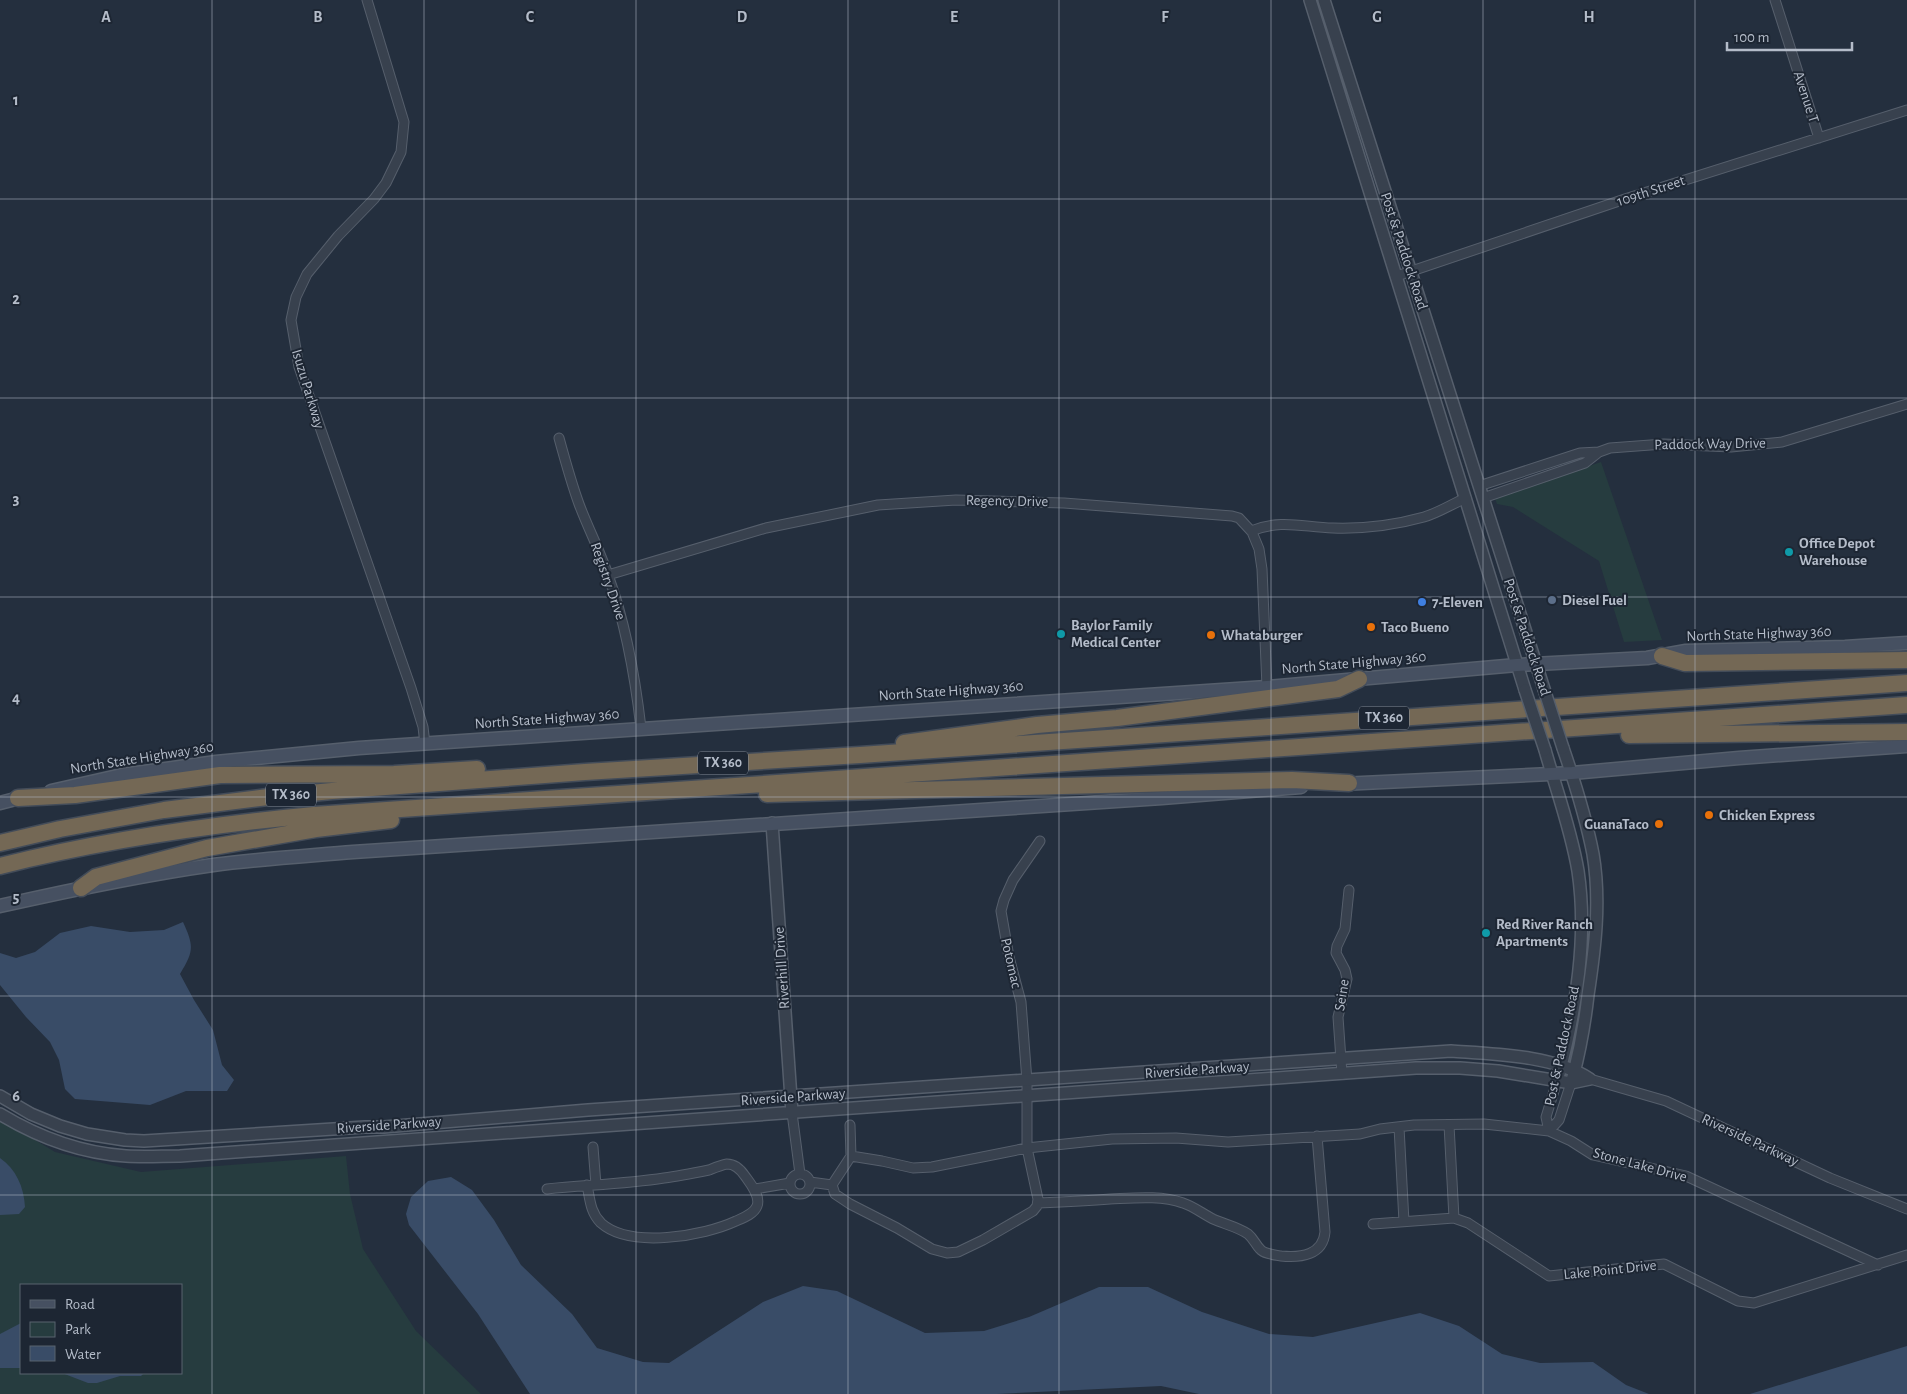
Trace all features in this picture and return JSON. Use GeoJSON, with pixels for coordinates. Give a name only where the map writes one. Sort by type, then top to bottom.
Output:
{"type":"FeatureCollection","features":[{"type":"Feature","properties":{"kind":"highway"},"geometry":{"type":"LineString","coordinates":[[1662,656],[1685,663],[1907,660]]}},
{"type":"Feature","properties":{"kind":"highway"},"geometry":{"type":"LineString","coordinates":[[860,755],[914,740],[1037,725],[1117,718],[1338,689],[1359,679]]}},
{"type":"Feature","properties":{"kind":"highway","name":"TX 360"},"geometry":{"type":"LineString","coordinates":[[0,842],[120,818],[209,804],[332,791],[585,772],[860,755],[1907,683]]}},
{"type":"Feature","properties":{"kind":"highway","name":"TX 360"},"geometry":{"type":"LineString","coordinates":[[0,866],[103,844],[264,820],[568,796],[1907,706]]}},
{"type":"Feature","properties":{"kind":"highway"},"geometry":{"type":"LineString","coordinates":[[1576,729],[1595,736],[1907,732]]}},
{"type":"Feature","properties":{"kind":"highway"},"geometry":{"type":"LineString","coordinates":[[18,798],[75,795],[220,775],[394,774],[566,764],[585,772]]}},
{"type":"Feature","properties":{"kind":"highway"},"geometry":{"type":"LineString","coordinates":[[665,790],[685,796],[1292,780],[1349,783]]}},
{"type":"Feature","properties":{"kind":"highway"},"geometry":{"type":"LineString","coordinates":[[81,888],[96,877],[215,847],[316,829],[377,821],[548,806],[568,796]]}},
{"type":"Feature","properties":{"kind":"main road","name":"North State Highway 360"},"geometry":{"type":"LineString","coordinates":[[0,803],[122,775],[310,752],[641,728],[1267,687],[1517,665],[1662,656],[1686,651],[1845,648],[1907,643]]}},
{"type":"Feature","properties":{"kind":"main road"},"geometry":{"type":"LineString","coordinates":[[0,906],[81,888],[212,866],[353,852],[1162,798],[1349,783],[1552,775],[1739,758],[1907,746]]}},
{"type":"Feature","properties":{"kind":"street","name":"Isuzu Parkway"},"geometry":{"type":"LineString","coordinates":[[367,0],[404,122],[401,152],[392,173],[378,194],[338,236],[307,274],[296,297],[291,320],[299,367],[410,688],[423,727],[425,744]]}},
{"type":"Feature","properties":{"kind":"street","name":"Post & Paddock Road"},"geometry":{"type":"LineString","coordinates":[[1310,0],[1572,841],[1578,872],[1581,923],[1580,959],[1561,1066],[1546,1117],[1549,1131]]}},
{"type":"Feature","properties":{"kind":"street","name":"Post & Paddock Road"},"geometry":{"type":"LineString","coordinates":[[1324,0],[1572,773],[1585,818],[1593,856],[1596,919],[1594,954],[1575,1069],[1559,1120],[1549,1131]]}},
{"type":"Feature","properties":{"kind":"street","name":"Avenue T"},"geometry":{"type":"LineString","coordinates":[[1774,0],[1819,138]]}},
{"type":"Feature","properties":{"kind":"street"},"geometry":{"type":"LineString","coordinates":[[1335,78],[1348,74]]}},
{"type":"Feature","properties":{"kind":"street","name":"109th Street"},"geometry":{"type":"LineString","coordinates":[[1397,276],[1616,202],[1907,110]]}},
{"type":"Feature","properties":{"kind":"street","name":"Paddock Way Drive"},"geometry":{"type":"LineString","coordinates":[[1251,530],[1266,524],[1283,523],[1333,528],[1372,527],[1425,516],[1466,498],[1479,486],[1580,453],[1599,452],[1610,448],[1664,444],[1731,447],[1782,442],[1907,404]]}},
{"type":"Feature","properties":{"kind":"street","name":"Registry Drive"},"geometry":{"type":"LineString","coordinates":[[559,438],[574,491],[608,575],[628,644],[641,728]]}},
{"type":"Feature","properties":{"kind":"street","name":"Paddock Way Drive"},"geometry":{"type":"LineString","coordinates":[[1466,498],[1483,498],[1585,463],[1599,452]]}},
{"type":"Feature","properties":{"kind":"street","name":"Regency Drive"},"geometry":{"type":"LineString","coordinates":[[608,575],[766,528],[878,505],[907,502],[956,500],[1064,503],[1182,511],[1232,516],[1239,518],[1251,530]]}},
{"type":"Feature","properties":{"kind":"street"},"geometry":{"type":"LineString","coordinates":[[1251,530],[1259,549],[1262,569],[1267,687]]}},
{"type":"Feature","properties":{"kind":"street","name":"Riverhill Drive"},"geometry":{"type":"LineString","coordinates":[[772,823],[792,1114]]}},
{"type":"Feature","properties":{"kind":"street","name":"Potomac"},"geometry":{"type":"LineString","coordinates":[[1038,1203],[1032,1165],[1027,1148],[1027,1081],[1021,1002],[1009,958],[1001,912],[1013,880],[1040,841]]}},
{"type":"Feature","properties":{"kind":"street","name":"Seine"},"geometry":{"type":"LineString","coordinates":[[1342,1074],[1338,1017],[1347,979],[1345,970],[1336,953],[1337,946],[1346,929],[1349,890]]}},
{"type":"Feature","properties":{"kind":"street"},"geometry":{"type":"LineString","coordinates":[[1581,923],[1596,919]]}},
{"type":"Feature","properties":{"kind":"street","name":"Riverside Parkway"},"geometry":{"type":"LineString","coordinates":[[0,1096],[31,1114],[60,1126],[87,1134],[144,1141],[384,1127],[588,1110],[1451,1051],[1512,1055],[1575,1069],[1590,1078],[1666,1101],[1830,1178],[1907,1209]]}},
{"type":"Feature","properties":{"kind":"street","name":"Riverside Parkway"},"geometry":{"type":"LineString","coordinates":[[0,1114],[30,1130],[72,1146],[126,1156],[180,1156],[366,1141],[684,1119],[792,1114],[885,1105],[1416,1068],[1460,1068],[1498,1071],[1571,1083],[1590,1078]]}},
{"type":"Feature","properties":{"kind":"street"},"geometry":{"type":"LineString","coordinates":[[792,1114],[800,1174]]}},
{"type":"Feature","properties":{"kind":"street","name":"Stone Lake Drive"},"geometry":{"type":"LineString","coordinates":[[851,1156],[913,1168],[932,1167],[1027,1148],[1112,1139],[1176,1138],[1228,1142],[1360,1134],[1399,1127],[1484,1124],[1549,1131],[1571,1141],[1592,1155],[1686,1176],[1878,1265]]}},
{"type":"Feature","properties":{"kind":"street"},"geometry":{"type":"LineString","coordinates":[[832,1185],[851,1156],[850,1125]]}},
{"type":"Feature","properties":{"kind":"street"},"geometry":{"type":"LineString","coordinates":[[1449,1125],[1454,1218]]}},
{"type":"Feature","properties":{"kind":"street"},"geometry":{"type":"LineString","coordinates":[[365,1127],[366,1141]]}},
{"type":"Feature","properties":{"kind":"street"},"geometry":{"type":"LineString","coordinates":[[1399,1127],[1404,1222]]}},
{"type":"Feature","properties":{"kind":"street"},"geometry":{"type":"LineString","coordinates":[[832,1185],[835,1194],[850,1204],[897,1228],[932,1249],[947,1254],[958,1252],[983,1240],[1033,1211],[1038,1203],[1134,1198],[1165,1199],[1183,1203],[1247,1233],[1255,1240],[1259,1249],[1265,1252],[1282,1256],[1298,1256],[1314,1252],[1320,1248],[1324,1241],[1325,1232],[1318,1136]]}},
{"type":"Feature","properties":{"kind":"street"},"geometry":{"type":"LineString","coordinates":[[547,1189],[592,1185],[688,1175],[728,1164],[740,1169],[755,1190],[758,1201],[757,1207],[743,1218],[724,1227],[680,1236],[638,1237],[618,1231],[603,1224],[593,1214],[592,1185],[593,1147]]}},
{"type":"Feature","properties":{"kind":"street"},"geometry":{"type":"LineString","coordinates":[[800,1174],[806,1176],[810,1182],[808,1190],[802,1194],[794,1193],[790,1183],[794,1176],[800,1174]]}},
{"type":"Feature","properties":{"kind":"street"},"geometry":{"type":"LineString","coordinates":[[810,1182],[832,1185]]}},
{"type":"Feature","properties":{"kind":"street"},"geometry":{"type":"LineString","coordinates":[[755,1190],[790,1183]]}},
{"type":"Feature","properties":{"kind":"street","name":"Lake Point Drive"},"geometry":{"type":"LineString","coordinates":[[1373,1224],[1454,1218],[1468,1223],[1549,1276],[1664,1264],[1738,1301],[1754,1303],[1907,1256]]}},
{"type":"Feature","properties":{"kind":"green space"},"geometry":{"type":"Polygon","coordinates":[[[1601,462],[1662,640],[1624,642],[1599,561],[1513,507],[1497,504],[1495,498],[1601,462]]]}},
{"type":"Feature","properties":{"kind":"green space"},"geometry":{"type":"Polygon","coordinates":[[[0,1119],[55,1152],[141,1172],[346,1156],[350,1194],[363,1249],[416,1331],[481,1394],[0,1394],[0,1119]]]}},
{"type":"Feature","properties":{"kind":"water"},"geometry":{"type":"Polygon","coordinates":[[[183,922],[191,948],[188,960],[180,974],[213,1030],[222,1065],[234,1080],[227,1091],[186,1091],[150,1105],[75,1099],[65,1089],[59,1060],[50,1042],[26,1017],[0,985],[0,953],[16,958],[35,952],[60,933],[91,926],[130,932],[164,930],[183,922]]]}},
{"type":"Feature","properties":{"kind":"water"},"geometry":{"type":"Polygon","coordinates":[[[0,1158],[11,1167],[21,1186],[25,1207],[19,1214],[0,1215],[0,1158]]]}},
{"type":"Feature","properties":{"kind":"water"},"geometry":{"type":"Polygon","coordinates":[[[451,1177],[472,1190],[494,1220],[521,1265],[572,1314],[597,1348],[643,1362],[669,1363],[763,1302],[803,1286],[837,1291],[925,1333],[984,1331],[1029,1317],[1099,1287],[1148,1287],[1202,1312],[1269,1334],[1313,1337],[1420,1313],[1459,1326],[1502,1354],[1540,1363],[1593,1362],[1626,1385],[1649,1394],[1199,1394],[1161,1386],[997,1394],[530,1394],[478,1314],[409,1225],[406,1214],[411,1197],[428,1181],[451,1177]]]}},
{"type":"Feature","properties":{"kind":"water"},"geometry":{"type":"Polygon","coordinates":[[[20,1324],[20,1368],[0,1368],[0,1334],[20,1324]]]}},
{"type":"Feature","properties":{"kind":"water"},"geometry":{"type":"Polygon","coordinates":[[[1907,1346],[1907,1394],[1750,1394],[1907,1346]]]}},
{"type":"Feature","properties":{"kind":"water"},"geometry":{"type":"Polygon","coordinates":[[[65,1374],[143,1374],[141,1376],[120,1376],[97,1383],[88,1383],[65,1374]]]}},
{"type":"Feature","properties":{"kind":"place","name":"Office Depot Warehouse"},"geometry":{"type":"Point","coordinates":[1789,552]}},
{"type":"Feature","properties":{"kind":"place","name":"Diesel Fuel"},"geometry":{"type":"Point","coordinates":[1552,600]}},
{"type":"Feature","properties":{"kind":"place","name":"7-Eleven"},"geometry":{"type":"Point","coordinates":[1422,602]}},
{"type":"Feature","properties":{"kind":"place","name":"Taco Bueno"},"geometry":{"type":"Point","coordinates":[1371,627]}},
{"type":"Feature","properties":{"kind":"place","name":"Baylor Family Medical Center"},"geometry":{"type":"Point","coordinates":[1061,634]}},
{"type":"Feature","properties":{"kind":"place","name":"Whataburger"},"geometry":{"type":"Point","coordinates":[1211,635]}},
{"type":"Feature","properties":{"kind":"place","name":"Chicken Express"},"geometry":{"type":"Point","coordinates":[1709,815]}},
{"type":"Feature","properties":{"kind":"place","name":"GuanaTaco"},"geometry":{"type":"Point","coordinates":[1659,824]}},
{"type":"Feature","properties":{"kind":"place","name":"Red River Ranch Apartments"},"geometry":{"type":"Point","coordinates":[1486,933]}}]}
